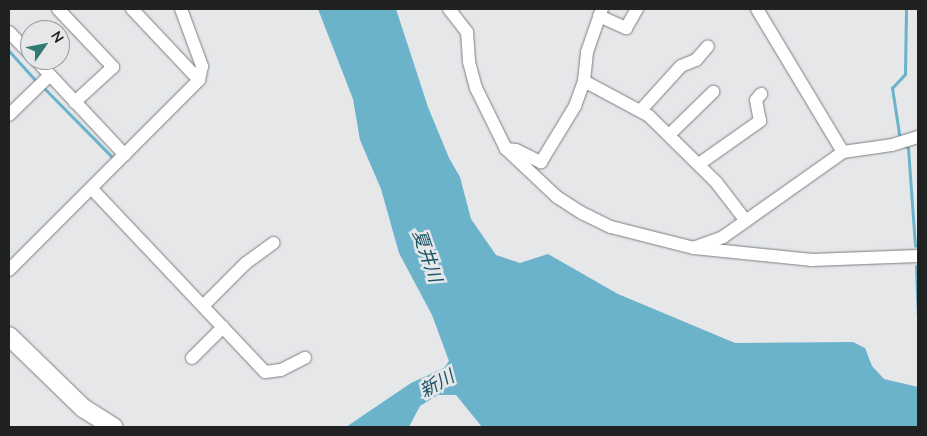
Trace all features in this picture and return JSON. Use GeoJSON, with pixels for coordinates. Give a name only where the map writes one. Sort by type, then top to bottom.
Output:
{"type":"FeatureCollection","features":[{"type":"Feature","properties":{"kind":"main road"},"geometry":{"type":"LineString","coordinates":[[9,336],[83,408],[114,427]]}},
{"type":"Feature","properties":{"kind":"street"},"geometry":{"type":"LineString","coordinates":[[58,9],[113,67],[75,102]]}},
{"type":"Feature","properties":{"kind":"street"},"geometry":{"type":"LineString","coordinates":[[132,9],[199,80]]}},
{"type":"Feature","properties":{"kind":"street"},"geometry":{"type":"LineString","coordinates":[[9,270],[199,80],[202,66],[181,9]]}},
{"type":"Feature","properties":{"kind":"street"},"geometry":{"type":"LineString","coordinates":[[449,9],[467,32],[469,62],[476,88],[506,149],[556,197],[610,228],[694,248],[812,260],[918,256]]}},
{"type":"Feature","properties":{"kind":"street"},"geometry":{"type":"LineString","coordinates":[[506,149],[516,150],[541,162],[575,106],[584,80],[584,64],[601,12],[626,28],[638,9]]}},
{"type":"Feature","properties":{"kind":"street"},"geometry":{"type":"LineString","coordinates":[[758,9],[843,152]]}},
{"type":"Feature","properties":{"kind":"street"},"geometry":{"type":"LineString","coordinates":[[9,32],[20,44]]}},
{"type":"Feature","properties":{"kind":"street"},"geometry":{"type":"LineString","coordinates":[[641,110],[682,66],[696,60],[708,46]]}},
{"type":"Feature","properties":{"kind":"street"},"geometry":{"type":"LineString","coordinates":[[45,70],[125,155]]}},
{"type":"Feature","properties":{"kind":"street"},"geometry":{"type":"LineString","coordinates":[[9,115],[50,76]]}},
{"type":"Feature","properties":{"kind":"street"},"geometry":{"type":"LineString","coordinates":[[584,80],[641,110],[699,164],[746,221]]}},
{"type":"Feature","properties":{"kind":"street"},"geometry":{"type":"LineString","coordinates":[[669,135],[713,92]]}},
{"type":"Feature","properties":{"kind":"street"},"geometry":{"type":"LineString","coordinates":[[699,164],[760,121],[756,104],[761,94]]}},
{"type":"Feature","properties":{"kind":"street"},"geometry":{"type":"LineString","coordinates":[[694,248],[723,237],[843,152],[892,145],[918,137]]}},
{"type":"Feature","properties":{"kind":"street"},"geometry":{"type":"LineString","coordinates":[[92,189],[265,372],[281,370],[305,358]]}},
{"type":"Feature","properties":{"kind":"street"},"geometry":{"type":"LineString","coordinates":[[203,306],[246,262],[274,243]]}},
{"type":"Feature","properties":{"kind":"street"},"geometry":{"type":"LineString","coordinates":[[192,358],[223,327]]}},
{"type":"Feature","properties":{"kind":"water"},"geometry":{"type":"Polygon","coordinates":[[[318,9],[396,9],[428,107],[449,158],[460,177],[471,219],[496,255],[520,263],[548,254],[618,294],[735,343],[853,342],[865,348],[872,366],[884,379],[918,387],[918,427],[482,427],[456,395],[438,395],[420,406],[409,427],[346,427],[411,383],[444,368],[449,361],[432,315],[399,253],[381,189],[360,140],[353,99],[318,9]]]}},
{"type":"Feature","properties":{"kind":"waterway"},"geometry":{"type":"LineString","coordinates":[[900,140],[892,88],[905,74],[906,9]]}},
{"type":"Feature","properties":{"kind":"waterway"},"geometry":{"type":"LineString","coordinates":[[9,51],[37,82]]}},
{"type":"Feature","properties":{"kind":"waterway"},"geometry":{"type":"LineString","coordinates":[[42,86],[113,158]]}},
{"type":"Feature","properties":{"kind":"waterway"},"geometry":{"type":"LineString","coordinates":[[904,145],[908,148],[915,246]]}},
{"type":"Feature","properties":{"kind":"waterway"},"geometry":{"type":"LineString","coordinates":[[916,266],[918,317]]}},
{"type":"Feature","properties":{"kind":"water label","name":"夏井川"},"geometry":{"type":"Point","coordinates":[427,256]}},
{"type":"Feature","properties":{"kind":"water label","name":"新川"},"geometry":{"type":"Point","coordinates":[437,384]}}]}
